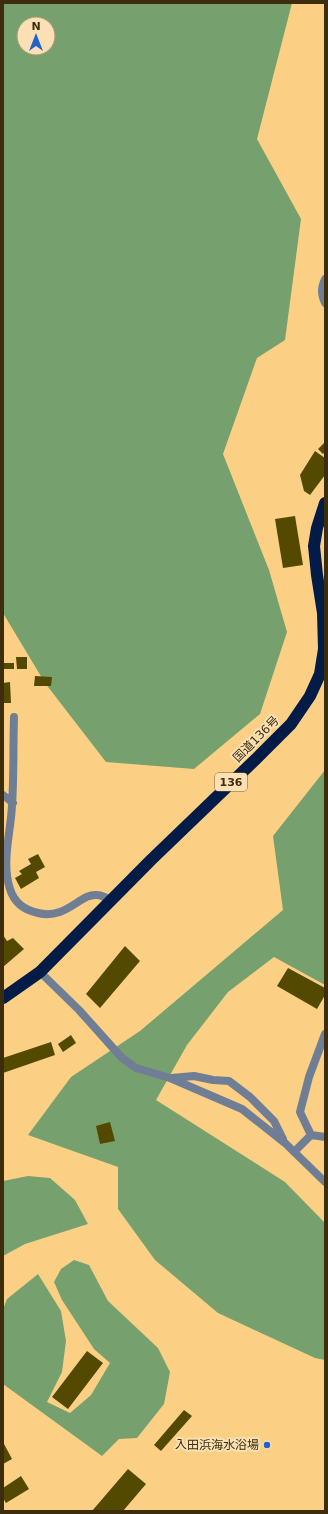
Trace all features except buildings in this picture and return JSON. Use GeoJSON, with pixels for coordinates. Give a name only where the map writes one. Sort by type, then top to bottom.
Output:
{"type":"FeatureCollection","features":[{"type":"Feature","properties":{"kind":"highway","name":"国道136号"},"geometry":{"type":"LineString","coordinates":[[3,998],[40,972],[214,798],[291,724],[310,696],[320,674],[324,649],[323,614],[314,546],[317,528],[325,503]]}},
{"type":"Feature","properties":{"kind":"street"},"geometry":{"type":"LineString","coordinates":[[325,279],[322,287],[322,296],[325,303]]}},
{"type":"Feature","properties":{"kind":"street"},"geometry":{"type":"LineString","coordinates":[[14,717],[12,803],[6,871],[10,889],[17,904],[38,914],[48,914],[62,912],[90,896],[96,895],[111,900]]}},
{"type":"Feature","properties":{"kind":"street"},"geometry":{"type":"LineString","coordinates":[[3,795],[12,803]]}},
{"type":"Feature","properties":{"kind":"street"},"geometry":{"type":"LineString","coordinates":[[40,972],[79,1010],[122,1058],[136,1068],[170,1078],[242,1109],[285,1143],[325,1182]]}},
{"type":"Feature","properties":{"kind":"street"},"geometry":{"type":"LineString","coordinates":[[311,1135],[300,1112],[309,1078],[325,1034]]}},
{"type":"Feature","properties":{"kind":"street"},"geometry":{"type":"LineString","coordinates":[[170,1078],[194,1076],[213,1080],[229,1081],[250,1097],[274,1121],[285,1143]]}},
{"type":"Feature","properties":{"kind":"street"},"geometry":{"type":"LineString","coordinates":[[311,1135],[325,1137]]}},
{"type":"Feature","properties":{"kind":"street"},"geometry":{"type":"LineString","coordinates":[[294,1152],[311,1135]]}},
{"type":"Feature","properties":{"kind":"green space"},"geometry":{"type":"Polygon","coordinates":[[[3,3],[292,3],[257,139],[301,219],[285,340],[257,358],[223,454],[269,570],[287,632],[260,714],[194,769],[106,762],[45,683],[3,613],[3,3]]]}},
{"type":"Feature","properties":{"kind":"green space"},"geometry":{"type":"Polygon","coordinates":[[[325,770],[325,985],[274,957],[228,992],[187,1045],[156,1100],[285,1182],[325,1223],[325,1360],[315,1358],[218,1313],[155,1260],[118,1209],[118,1167],[28,1135],[71,1077],[140,1031],[283,910],[273,836],[325,770]]]}},
{"type":"Feature","properties":{"kind":"green space"},"geometry":{"type":"Polygon","coordinates":[[[28,1176],[50,1178],[75,1200],[88,1224],[25,1244],[3,1256],[3,1181],[28,1176]]]}},
{"type":"Feature","properties":{"kind":"green space"},"geometry":{"type":"Polygon","coordinates":[[[74,1260],[89,1265],[108,1301],[158,1348],[170,1372],[164,1404],[137,1438],[119,1439],[102,1456],[3,1384],[3,1309],[7,1299],[38,1274],[61,1311],[66,1341],[62,1372],[47,1402],[70,1413],[91,1395],[110,1363],[94,1349],[62,1300],[54,1282],[61,1269],[74,1260]]]}},
{"type":"Feature","properties":{"kind":"place","name":"入田浜海水浴場"},"geometry":{"type":"Point","coordinates":[267,1445]}}]}
